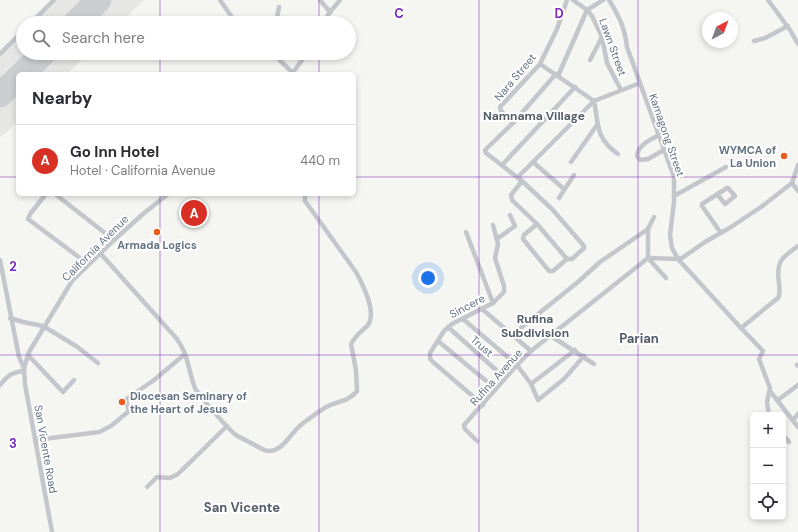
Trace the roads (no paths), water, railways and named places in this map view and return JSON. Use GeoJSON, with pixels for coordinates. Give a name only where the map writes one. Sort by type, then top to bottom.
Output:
{"type":"FeatureCollection","features":[{"type":"Feature","properties":{"kind":"street"},"geometry":{"type":"LineString","coordinates":[[38,16],[54,0]]}},
{"type":"Feature","properties":{"kind":"street"},"geometry":{"type":"LineString","coordinates":[[220,0],[231,16]]}},
{"type":"Feature","properties":{"kind":"street"},"geometry":{"type":"LineString","coordinates":[[320,0],[330,12]]}},
{"type":"Feature","properties":{"kind":"street"},"geometry":{"type":"LineString","coordinates":[[327,16],[340,0]]}},
{"type":"Feature","properties":{"kind":"street","name":"Nara Street"},"geometry":{"type":"LineString","coordinates":[[512,123],[501,111],[500,107],[540,64],[567,0]]}},
{"type":"Feature","properties":{"kind":"street"},"geometry":{"type":"LineString","coordinates":[[573,0],[587,10]]}},
{"type":"Feature","properties":{"kind":"street"},"geometry":{"type":"LineString","coordinates":[[537,224],[524,235],[523,239],[547,270],[553,271],[567,259],[572,259],[583,249],[584,246],[552,209],[518,177],[486,153],[485,150],[557,75],[587,10],[602,0]]}},
{"type":"Feature","properties":{"kind":"street","name":"Kamagong Street"},"geometry":{"type":"LineString","coordinates":[[609,0],[626,33],[627,47],[674,177],[674,196],[670,235],[672,248],[678,259],[740,328],[764,351],[759,359],[769,381],[770,391]]}},
{"type":"Feature","properties":{"kind":"street"},"geometry":{"type":"LineString","coordinates":[[768,0],[796,37],[798,44]]}},
{"type":"Feature","properties":{"kind":"street"},"geometry":{"type":"LineString","coordinates":[[277,16],[279,7]]}},
{"type":"Feature","properties":{"kind":"street","name":"Lawn Street"},"geometry":{"type":"LineString","coordinates":[[587,10],[592,16],[602,37],[607,63],[620,90]]}},
{"type":"Feature","properties":{"kind":"street"},"geometry":{"type":"LineString","coordinates":[[754,41],[765,38],[788,26]]}},
{"type":"Feature","properties":{"kind":"street"},"geometry":{"type":"LineString","coordinates":[[590,60],[602,37]]}},
{"type":"Feature","properties":{"kind":"street"},"geometry":{"type":"LineString","coordinates":[[0,54],[16,38]]}},
{"type":"Feature","properties":{"kind":"street"},"geometry":{"type":"LineString","coordinates":[[279,60],[290,72]]}},
{"type":"Feature","properties":{"kind":"street"},"geometry":{"type":"LineString","coordinates":[[293,72],[302,60]]}},
{"type":"Feature","properties":{"kind":"street"},"geometry":{"type":"LineString","coordinates":[[540,64],[576,87],[594,101],[597,125],[603,140],[618,154]]}},
{"type":"Feature","properties":{"kind":"street"},"geometry":{"type":"LineString","coordinates":[[518,177],[594,101],[640,83]]}},
{"type":"Feature","properties":{"kind":"street"},"geometry":{"type":"LineString","coordinates":[[502,165],[576,87]]}},
{"type":"Feature","properties":{"kind":"street"},"geometry":{"type":"LineString","coordinates":[[571,162],[597,125]]}},
{"type":"Feature","properties":{"kind":"street"},"geometry":{"type":"LineString","coordinates":[[659,135],[647,141],[638,151],[637,156],[640,160],[648,159],[664,150]]}},
{"type":"Feature","properties":{"kind":"street"},"geometry":{"type":"LineString","coordinates":[[533,162],[564,189]]}},
{"type":"Feature","properties":{"kind":"street"},"geometry":{"type":"LineString","coordinates":[[648,258],[678,259],[720,233],[761,207],[792,183],[798,165]]}},
{"type":"Feature","properties":{"kind":"street"},"geometry":{"type":"LineString","coordinates":[[674,196],[726,167]]}},
{"type":"Feature","properties":{"kind":"street"},"geometry":{"type":"LineString","coordinates":[[559,198],[574,176]]}},
{"type":"Feature","properties":{"kind":"street"},"geometry":{"type":"LineString","coordinates":[[522,181],[511,195],[512,200],[537,224],[567,259]]}},
{"type":"Feature","properties":{"kind":"street"},"geometry":{"type":"LineString","coordinates":[[792,183],[798,191]]}},
{"type":"Feature","properties":{"kind":"street"},"geometry":{"type":"LineString","coordinates":[[717,194],[702,205],[720,233]]}},
{"type":"Feature","properties":{"kind":"street"},"geometry":{"type":"LineString","coordinates":[[44,196],[30,214],[28,219],[88,264]]}},
{"type":"Feature","properties":{"kind":"street"},"geometry":{"type":"LineString","coordinates":[[58,196],[114,240]]}},
{"type":"Feature","properties":{"kind":"street","name":"California Avenue"},"geometry":{"type":"LineString","coordinates":[[24,369],[28,355],[43,326],[72,281],[88,264],[163,196]]}},
{"type":"Feature","properties":{"kind":"street"},"geometry":{"type":"LineString","coordinates":[[100,253],[173,335],[185,354],[195,388],[227,426],[235,434],[264,450],[275,451],[281,448],[301,426],[328,406],[351,398],[357,391],[356,370],[351,344],[369,324],[372,317],[366,294],[356,272],[305,201],[305,196]]}},
{"type":"Feature","properties":{"kind":"street"},"geometry":{"type":"LineString","coordinates":[[497,239],[515,226],[510,215]]}},
{"type":"Feature","properties":{"kind":"street"},"geometry":{"type":"LineString","coordinates":[[654,217],[648,229],[648,258],[666,278]]}},
{"type":"Feature","properties":{"kind":"street","name":"Sincere"},"geometry":{"type":"LineString","coordinates":[[483,405],[430,359],[430,353],[448,327],[493,303],[504,292],[495,258],[497,239],[492,225]]}},
{"type":"Feature","properties":{"kind":"street"},"geometry":{"type":"LineString","coordinates":[[512,335],[578,282],[600,262],[648,229]]}},
{"type":"Feature","properties":{"kind":"street"},"geometry":{"type":"LineString","coordinates":[[466,232],[493,303]]}},
{"type":"Feature","properties":{"kind":"street"},"geometry":{"type":"LineString","coordinates":[[740,328],[778,298],[780,293],[778,271],[780,262],[784,255],[798,246]]}},
{"type":"Feature","properties":{"kind":"street","name":"Rufina Avenue"},"geometry":{"type":"LineString","coordinates":[[477,441],[465,429],[464,425],[517,365],[531,351],[648,258]]}},
{"type":"Feature","properties":{"kind":"street","name":"San Vicente Road"},"geometry":{"type":"LineString","coordinates":[[0,260],[10,318],[19,357],[24,369],[52,532]]}},
{"type":"Feature","properties":{"kind":"street"},"geometry":{"type":"LineString","coordinates":[[482,309],[531,351]]}},
{"type":"Feature","properties":{"kind":"street"},"geometry":{"type":"LineString","coordinates":[[10,318],[43,326],[76,346],[98,363]]}},
{"type":"Feature","properties":{"kind":"street"},"geometry":{"type":"LineString","coordinates":[[463,319],[517,365],[531,384],[536,398],[539,399],[564,379],[584,356]]}},
{"type":"Feature","properties":{"kind":"street","name":"Trust"},"geometry":{"type":"LineString","coordinates":[[448,327],[505,378]]}},
{"type":"Feature","properties":{"kind":"street"},"geometry":{"type":"LineString","coordinates":[[551,336],[575,350],[594,364]]}},
{"type":"Feature","properties":{"kind":"street"},"geometry":{"type":"LineString","coordinates":[[438,341],[496,389]]}},
{"type":"Feature","properties":{"kind":"street"},"geometry":{"type":"LineString","coordinates":[[531,384],[575,350]]}},
{"type":"Feature","properties":{"kind":"street"},"geometry":{"type":"LineString","coordinates":[[35,440],[94,433],[107,428],[129,411],[126,400],[128,398],[154,380],[185,354]]}},
{"type":"Feature","properties":{"kind":"street"},"geometry":{"type":"LineString","coordinates":[[28,355],[63,392],[74,380]]}},
{"type":"Feature","properties":{"kind":"street"},"geometry":{"type":"LineString","coordinates":[[0,385],[14,372],[24,369]]}},
{"type":"Feature","properties":{"kind":"street"},"geometry":{"type":"LineString","coordinates":[[778,400],[798,385]]}},
{"type":"Feature","properties":{"kind":"street"},"geometry":{"type":"LineString","coordinates":[[770,391],[798,427]]}},
{"type":"Feature","properties":{"kind":"street"},"geometry":{"type":"LineString","coordinates":[[769,412],[767,402],[770,391]]}},
{"type":"Feature","properties":{"kind":"street"},"geometry":{"type":"LineString","coordinates":[[792,420],[798,414]]}},
{"type":"Feature","properties":{"kind":"street"},"geometry":{"type":"LineString","coordinates":[[147,487],[157,477],[170,478],[178,474],[227,426]]}},
{"type":"Feature","properties":{"kind":"street"},"geometry":{"type":"LineString","coordinates":[[786,438],[789,442]]}},
{"type":"Feature","properties":{"kind":"place","name":"WYMCA of La Union"},"geometry":{"type":"Point","coordinates":[784,156]}},
{"type":"Feature","properties":{"kind":"place","name":"Go Inn Hotel"},"geometry":{"type":"Point","coordinates":[194,213]}},
{"type":"Feature","properties":{"kind":"place","name":"Armada Logics"},"geometry":{"type":"Point","coordinates":[157,232]}},
{"type":"Feature","properties":{"kind":"place","name":"Diocesan Seminary of the Heart of Jesus"},"geometry":{"type":"Point","coordinates":[122,402]}},
{"type":"Feature","properties":{"kind":"district","name":"Namnama Village"},"geometry":{"type":"Point","coordinates":[534,116]}},
{"type":"Feature","properties":{"kind":"district","name":"Rufina Subdivision"},"geometry":{"type":"Point","coordinates":[535,326]}},
{"type":"Feature","properties":{"kind":"district","name":"Parian"},"geometry":{"type":"Point","coordinates":[639,338]}},
{"type":"Feature","properties":{"kind":"district","name":"San Vicente"},"geometry":{"type":"Point","coordinates":[242,507]}}]}
